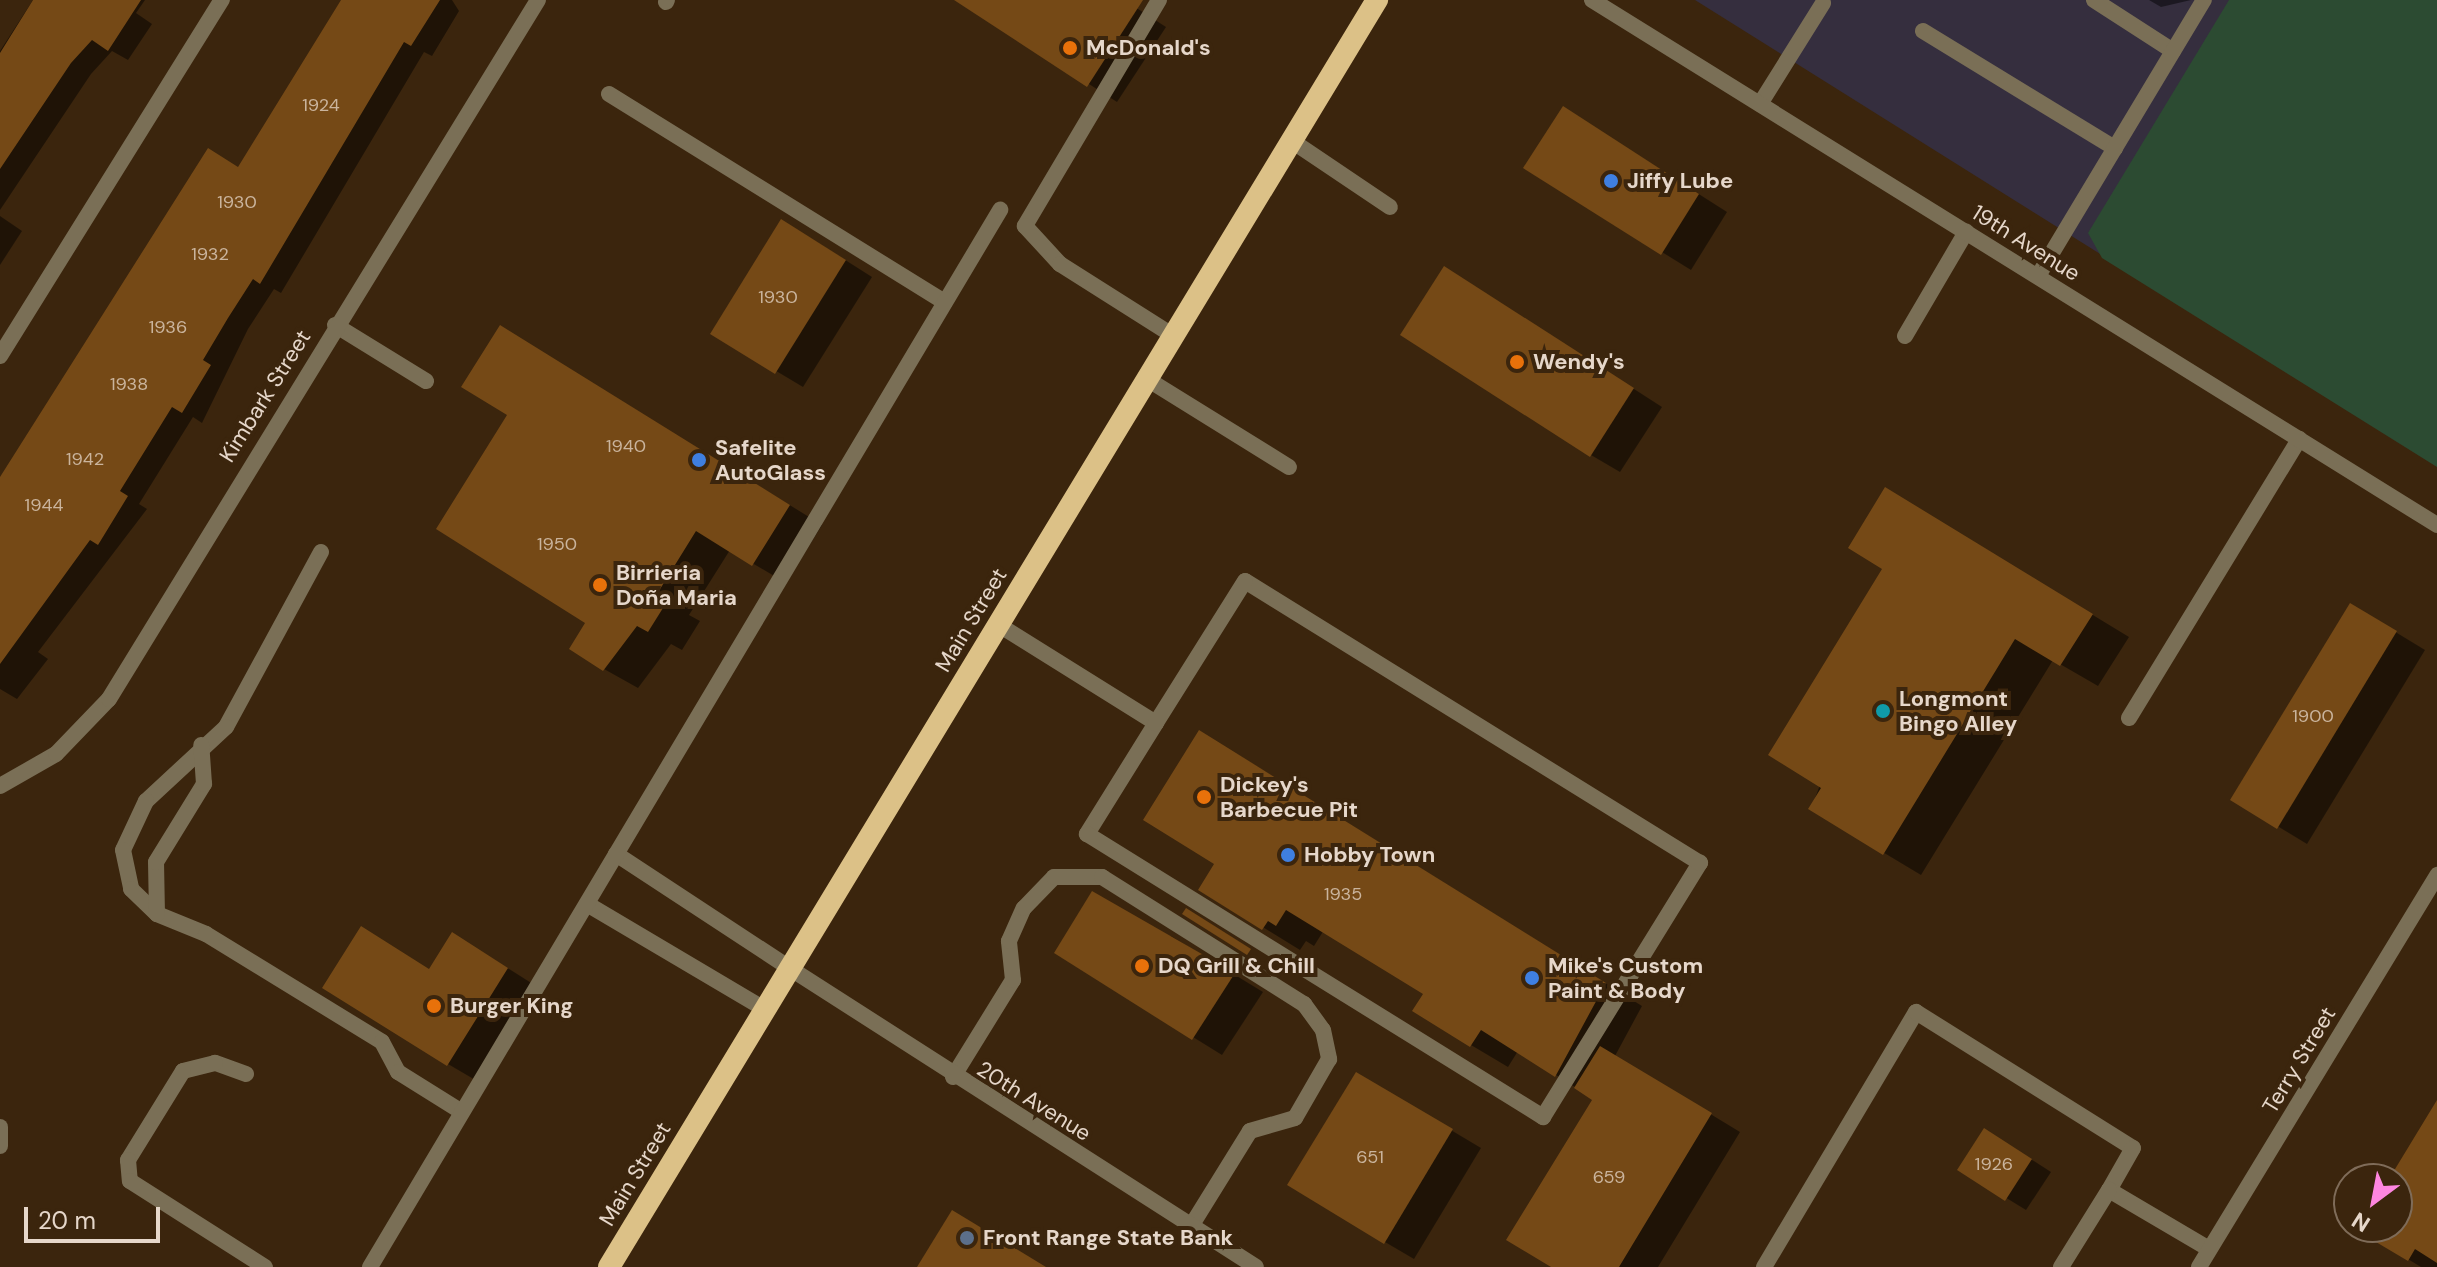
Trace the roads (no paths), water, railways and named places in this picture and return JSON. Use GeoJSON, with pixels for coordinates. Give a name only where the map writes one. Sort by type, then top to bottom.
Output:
{"type":"FeatureCollection","features":[{"type":"Feature","properties":{"kind":"highway","name":"Main Street"},"geometry":{"type":"LineString","coordinates":[[609,1267],[1377,0]]}},
{"type":"Feature","properties":{"kind":"street"},"geometry":{"type":"LineString","coordinates":[[0,356],[222,0]]}},
{"type":"Feature","properties":{"kind":"street","name":"Kimbark Street"},"geometry":{"type":"LineString","coordinates":[[0,786],[56,754],[109,699],[335,325],[538,0]]}},
{"type":"Feature","properties":{"kind":"street"},"geometry":{"type":"LineString","coordinates":[[1159,0],[1025,226],[1060,264],[1174,336]]}},
{"type":"Feature","properties":{"kind":"street","name":"19th Avenue"},"geometry":{"type":"LineString","coordinates":[[1592,0],[2437,525]]}},
{"type":"Feature","properties":{"kind":"street"},"geometry":{"type":"LineString","coordinates":[[2094,0],[2173,51]]}},
{"type":"Feature","properties":{"kind":"street"},"geometry":{"type":"LineString","coordinates":[[2038,276],[2204,0]]}},
{"type":"Feature","properties":{"kind":"street"},"geometry":{"type":"LineString","coordinates":[[1760,104],[1823,3]]}},
{"type":"Feature","properties":{"kind":"street"},"geometry":{"type":"LineString","coordinates":[[1923,31],[2115,148]]}},
{"type":"Feature","properties":{"kind":"street"},"geometry":{"type":"LineString","coordinates":[[609,94],[945,302]]}},
{"type":"Feature","properties":{"kind":"street"},"geometry":{"type":"LineString","coordinates":[[1292,141],[1390,207]]}},
{"type":"Feature","properties":{"kind":"street"},"geometry":{"type":"LineString","coordinates":[[370,1267],[1000,210]]}},
{"type":"Feature","properties":{"kind":"street"},"geometry":{"type":"LineString","coordinates":[[1905,336],[1966,232]]}},
{"type":"Feature","properties":{"kind":"street"},"geometry":{"type":"LineString","coordinates":[[335,325],[426,381]]}},
{"type":"Feature","properties":{"kind":"street"},"geometry":{"type":"LineString","coordinates":[[1147,379],[1289,467]]}},
{"type":"Feature","properties":{"kind":"street"},"geometry":{"type":"LineString","coordinates":[[2129,718],[2299,439]]}},
{"type":"Feature","properties":{"kind":"street"},"geometry":{"type":"LineString","coordinates":[[321,552],[226,727],[201,745],[146,801],[123,850],[131,889],[157,914],[206,934],[382,1042],[398,1072],[462,1112]]}},
{"type":"Feature","properties":{"kind":"street"},"geometry":{"type":"LineString","coordinates":[[1245,581],[1700,863],[1543,1117],[1087,834],[1156,723],[1245,581]]}},
{"type":"Feature","properties":{"kind":"street"},"geometry":{"type":"LineString","coordinates":[[999,625],[1156,723]]}},
{"type":"Feature","properties":{"kind":"street"},"geometry":{"type":"LineString","coordinates":[[157,914],[156,862],[204,784],[201,745]]}},
{"type":"Feature","properties":{"kind":"street","name":"20th Avenue"},"geometry":{"type":"LineString","coordinates":[[616,854],[953,1077],[1256,1267]]}},
{"type":"Feature","properties":{"kind":"street"},"geometry":{"type":"LineString","coordinates":[[953,1077],[1013,980],[1009,941],[1024,908],[1054,877],[1086,873],[1116,885],[1304,1004],[1323,1030],[1329,1059],[1295,1118],[1250,1131],[1191,1226]]}},
{"type":"Feature","properties":{"kind":"street","name":"Terry Street"},"geometry":{"type":"LineString","coordinates":[[2199,1267],[2437,875]]}},
{"type":"Feature","properties":{"kind":"street"},"geometry":{"type":"LineString","coordinates":[[587,904],[766,1010]]}},
{"type":"Feature","properties":{"kind":"street"},"geometry":{"type":"LineString","coordinates":[[1764,1267],[1916,1012],[2133,1148],[2061,1267]]}},
{"type":"Feature","properties":{"kind":"street"},"geometry":{"type":"LineString","coordinates":[[246,1074],[215,1063],[183,1071],[128,1160],[130,1181],[265,1267]]}},
{"type":"Feature","properties":{"kind":"street"},"geometry":{"type":"LineString","coordinates":[[0,1127],[0,1146]]}},
{"type":"Feature","properties":{"kind":"street"},"geometry":{"type":"LineString","coordinates":[[2109,1190],[2209,1249]]}},
{"type":"Feature","properties":{"kind":"place","name":"McDonald's"},"geometry":{"type":"Point","coordinates":[1070,48]}},
{"type":"Feature","properties":{"kind":"place","name":"Jiffy Lube"},"geometry":{"type":"Point","coordinates":[1611,181]}},
{"type":"Feature","properties":{"kind":"place","name":"Wendy's"},"geometry":{"type":"Point","coordinates":[1517,362]}},
{"type":"Feature","properties":{"kind":"place","name":"Safelite AutoGlass"},"geometry":{"type":"Point","coordinates":[699,460]}},
{"type":"Feature","properties":{"kind":"place","name":"Birrieria Doña Maria"},"geometry":{"type":"Point","coordinates":[600,585]}},
{"type":"Feature","properties":{"kind":"place","name":"Longmont Bingo Alley"},"geometry":{"type":"Point","coordinates":[1883,711]}},
{"type":"Feature","properties":{"kind":"place","name":"Dickey's Barbecue Pit"},"geometry":{"type":"Point","coordinates":[1204,797]}},
{"type":"Feature","properties":{"kind":"place","name":"Hobby Town"},"geometry":{"type":"Point","coordinates":[1288,855]}},
{"type":"Feature","properties":{"kind":"place","name":"DQ Grill & Chill"},"geometry":{"type":"Point","coordinates":[1142,966]}},
{"type":"Feature","properties":{"kind":"place","name":"Mike's Custom Paint & Body"},"geometry":{"type":"Point","coordinates":[1532,978]}},
{"type":"Feature","properties":{"kind":"place","name":"Burger King"},"geometry":{"type":"Point","coordinates":[434,1006]}},
{"type":"Feature","properties":{"kind":"place","name":"Front Range State Bank"},"geometry":{"type":"Point","coordinates":[967,1238]}}]}
